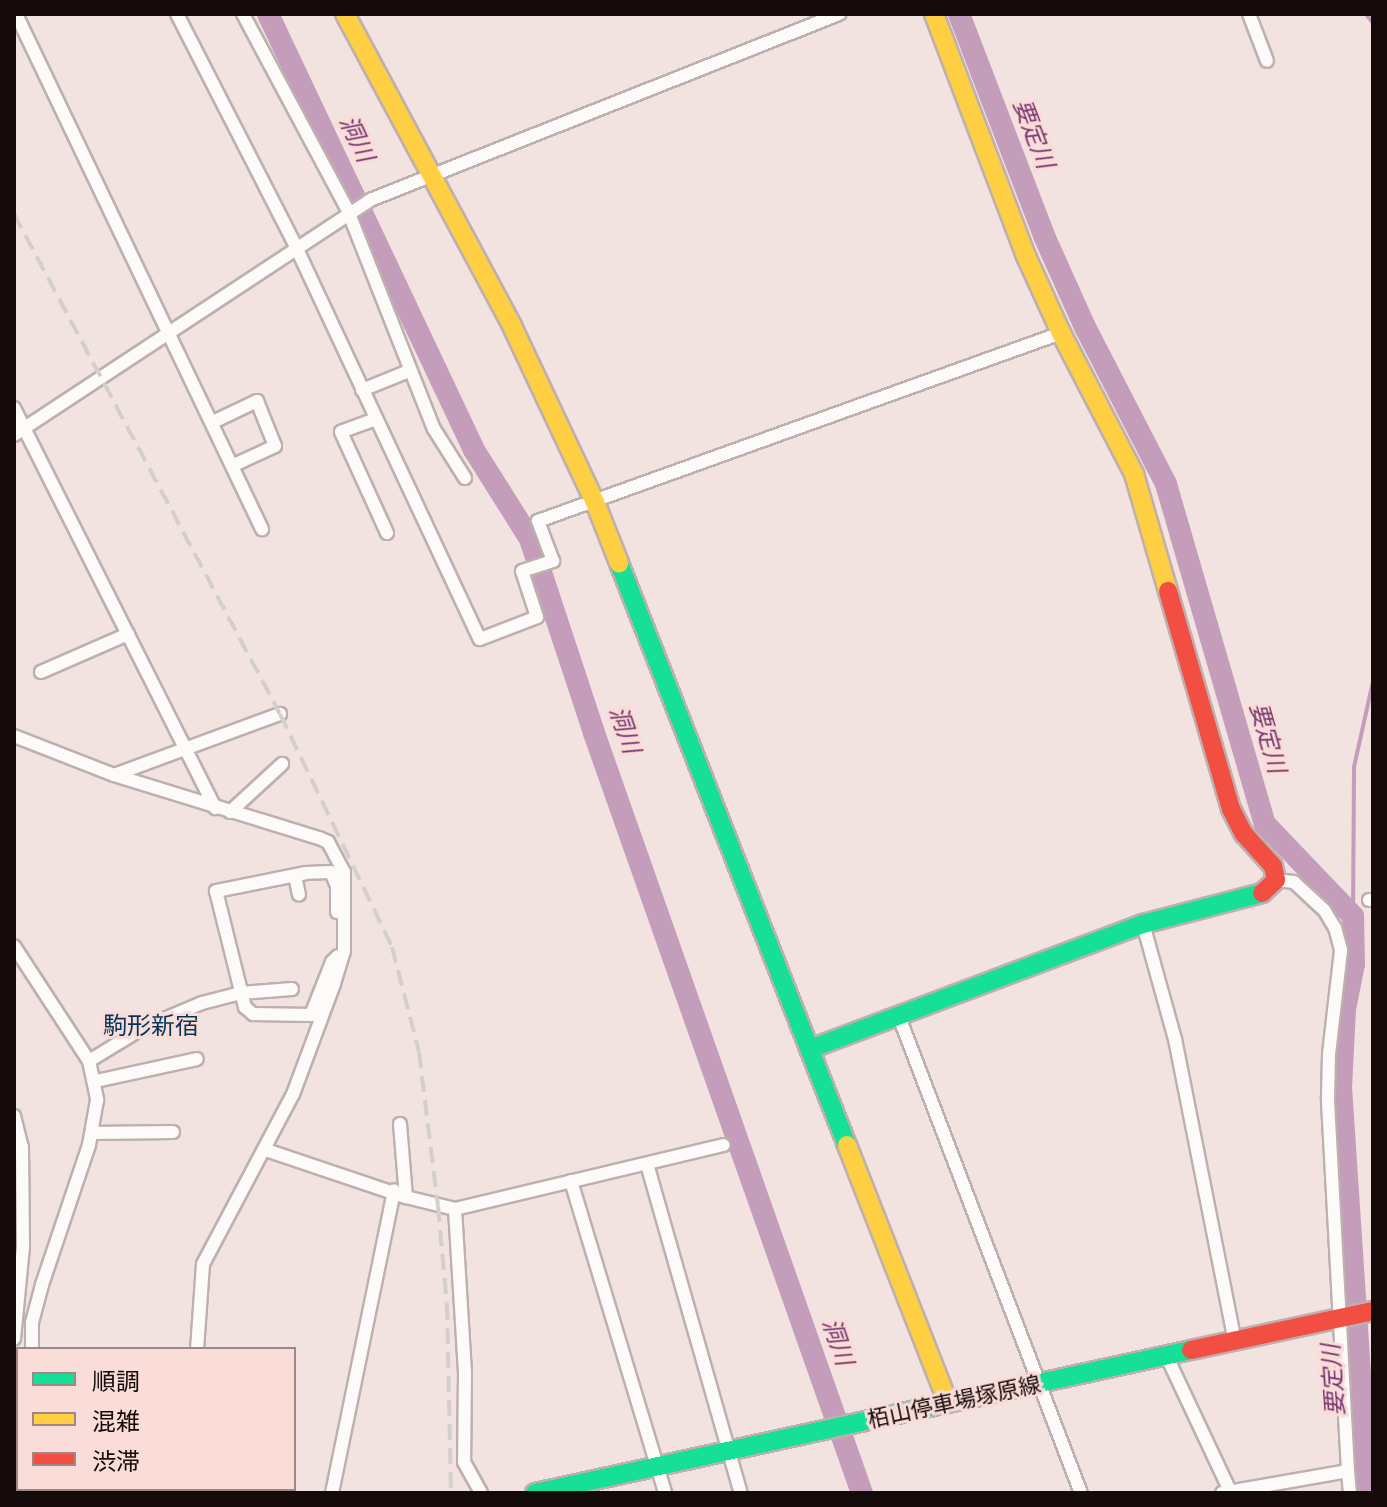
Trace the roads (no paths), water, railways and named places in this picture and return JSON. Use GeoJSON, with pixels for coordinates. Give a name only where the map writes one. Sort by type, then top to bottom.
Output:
{"type":"FeatureCollection","features":[{"type":"Feature","properties":{"kind":"street"},"geometry":{"type":"LineString","coordinates":[[16,14],[262,529]]}},
{"type":"Feature","properties":{"kind":"street"},"geometry":{"type":"LineString","coordinates":[[177,14],[296,247],[480,639],[537,617],[522,571],[553,561],[538,521],[1061,333]]}},
{"type":"Feature","properties":{"kind":"street"},"geometry":{"type":"LineString","coordinates":[[243,14],[350,210],[409,371],[434,429],[465,478]]}},
{"type":"Feature","properties":{"kind":"street"},"geometry":{"type":"LineString","coordinates":[[345,14],[512,326],[595,502],[948,1403]]}},
{"type":"Feature","properties":{"kind":"street"},"geometry":{"type":"LineString","coordinates":[[14,435],[350,210],[432,174],[839,14]]}},
{"type":"Feature","properties":{"kind":"street"},"geometry":{"type":"LineString","coordinates":[[934,14],[1025,254],[1061,333],[1134,474],[1231,809],[1244,834],[1273,866],[1276,880]]}},
{"type":"Feature","properties":{"kind":"street"},"geometry":{"type":"LineString","coordinates":[[1249,14],[1267,61]]}},
{"type":"Feature","properties":{"kind":"street"},"geometry":{"type":"LineString","coordinates":[[362,390],[409,371]]}},
{"type":"Feature","properties":{"kind":"street"},"geometry":{"type":"LineString","coordinates":[[213,422],[257,401],[275,446],[232,466]]}},
{"type":"Feature","properties":{"kind":"street"},"geometry":{"type":"LineString","coordinates":[[14,408],[215,808]]}},
{"type":"Feature","properties":{"kind":"street"},"geometry":{"type":"LineString","coordinates":[[376,419],[341,432],[387,533]]}},
{"type":"Feature","properties":{"kind":"street"},"geometry":{"type":"LineString","coordinates":[[41,672],[128,634]]}},
{"type":"Feature","properties":{"kind":"street"},"geometry":{"type":"LineString","coordinates":[[114,775],[280,714]]}},
{"type":"Feature","properties":{"kind":"street"},"geometry":{"type":"LineString","coordinates":[[14,736],[114,775],[328,842],[344,872],[344,951],[317,1036],[266,1150],[203,1264],[197,1347]]}},
{"type":"Feature","properties":{"kind":"street"},"geometry":{"type":"LineString","coordinates":[[230,812],[282,764]]}},
{"type":"Feature","properties":{"kind":"street"},"geometry":{"type":"LineString","coordinates":[[344,932],[337,928],[337,886],[331,872],[216,891],[245,1007],[253,1014],[311,1015],[332,962],[344,951]]}},
{"type":"Feature","properties":{"kind":"street"},"geometry":{"type":"LineString","coordinates":[[295,876],[299,895]]}},
{"type":"Feature","properties":{"kind":"street"},"geometry":{"type":"LineString","coordinates":[[810,1049],[1143,924],[1266,892],[1276,880]]}},
{"type":"Feature","properties":{"kind":"street"},"geometry":{"type":"LineString","coordinates":[[1276,880],[1294,882],[1324,910],[1335,928],[1341,950],[1329,1054],[1328,1098],[1350,1493]]}},
{"type":"Feature","properties":{"kind":"street"},"geometry":{"type":"LineString","coordinates":[[1143,924],[1175,1039],[1235,1341]]}},
{"type":"Feature","properties":{"kind":"street"},"geometry":{"type":"LineString","coordinates":[[14,946],[89,1061],[96,1081],[92,1133],[42,1285],[32,1323],[32,1347]]}},
{"type":"Feature","properties":{"kind":"street"},"geometry":{"type":"LineString","coordinates":[[89,1061],[143,1028],[202,1003],[241,993],[292,989]]}},
{"type":"Feature","properties":{"kind":"street"},"geometry":{"type":"LineString","coordinates":[[898,1014],[1081,1493]]}},
{"type":"Feature","properties":{"kind":"street"},"geometry":{"type":"LineString","coordinates":[[96,1081],[197,1059]]}},
{"type":"Feature","properties":{"kind":"street"},"geometry":{"type":"LineString","coordinates":[[14,1116],[23,1247],[14,1339]]}},
{"type":"Feature","properties":{"kind":"street"},"geometry":{"type":"LineString","coordinates":[[400,1124],[406,1197]]}},
{"type":"Feature","properties":{"kind":"street"},"geometry":{"type":"LineString","coordinates":[[92,1133],[173,1132]]}},
{"type":"Feature","properties":{"kind":"street"},"geometry":{"type":"LineString","coordinates":[[266,1150],[394,1190],[406,1197],[455,1209],[723,1145]]}},
{"type":"Feature","properties":{"kind":"street"},"geometry":{"type":"LineString","coordinates":[[647,1164],[741,1493]]}},
{"type":"Feature","properties":{"kind":"street"},"geometry":{"type":"LineString","coordinates":[[571,1181],[665,1493]]}},
{"type":"Feature","properties":{"kind":"street"},"geometry":{"type":"LineString","coordinates":[[332,1493],[394,1190]]}},
{"type":"Feature","properties":{"kind":"street"},"geometry":{"type":"LineString","coordinates":[[455,1209],[465,1373],[464,1462],[481,1493]]}},
{"type":"Feature","properties":{"kind":"street","name":"栢山停車場塚原線"},"geometry":{"type":"LineString","coordinates":[[535,1493],[1373,1311]]}},
{"type":"Feature","properties":{"kind":"street"},"geometry":{"type":"LineString","coordinates":[[1167,1357],[1228,1493],[1348,1471]]}},
{"type":"Feature","properties":{"kind":"waterway","name":"洞川"},"geometry":{"type":"LineString","coordinates":[[268,14],[474,450],[530,539],[594,733],[862,1493]]}},
{"type":"Feature","properties":{"kind":"waterway","name":"要定川"},"geometry":{"type":"LineString","coordinates":[[959,14],[1045,238],[1085,327],[1166,484],[1265,824],[1353,916],[1354,964],[1345,1009],[1341,1087],[1368,1493]]}},
{"type":"Feature","properties":{"kind":"waterway"},"geometry":{"type":"LineString","coordinates":[[1366,14],[1373,23]]}},
{"type":"Feature","properties":{"kind":"waterway"},"geometry":{"type":"LineString","coordinates":[[1353,916],[1354,767],[1373,681]]}},
{"type":"Feature","properties":{"kind":"railway"},"geometry":{"type":"LineString","coordinates":[[14,214],[280,714],[392,947],[419,1052],[438,1206],[447,1304],[451,1493]]}},
{"type":"Feature","properties":{"kind":"district","name":"駒形新宿"},"geometry":{"type":"Point","coordinates":[151,1027]}}]}
